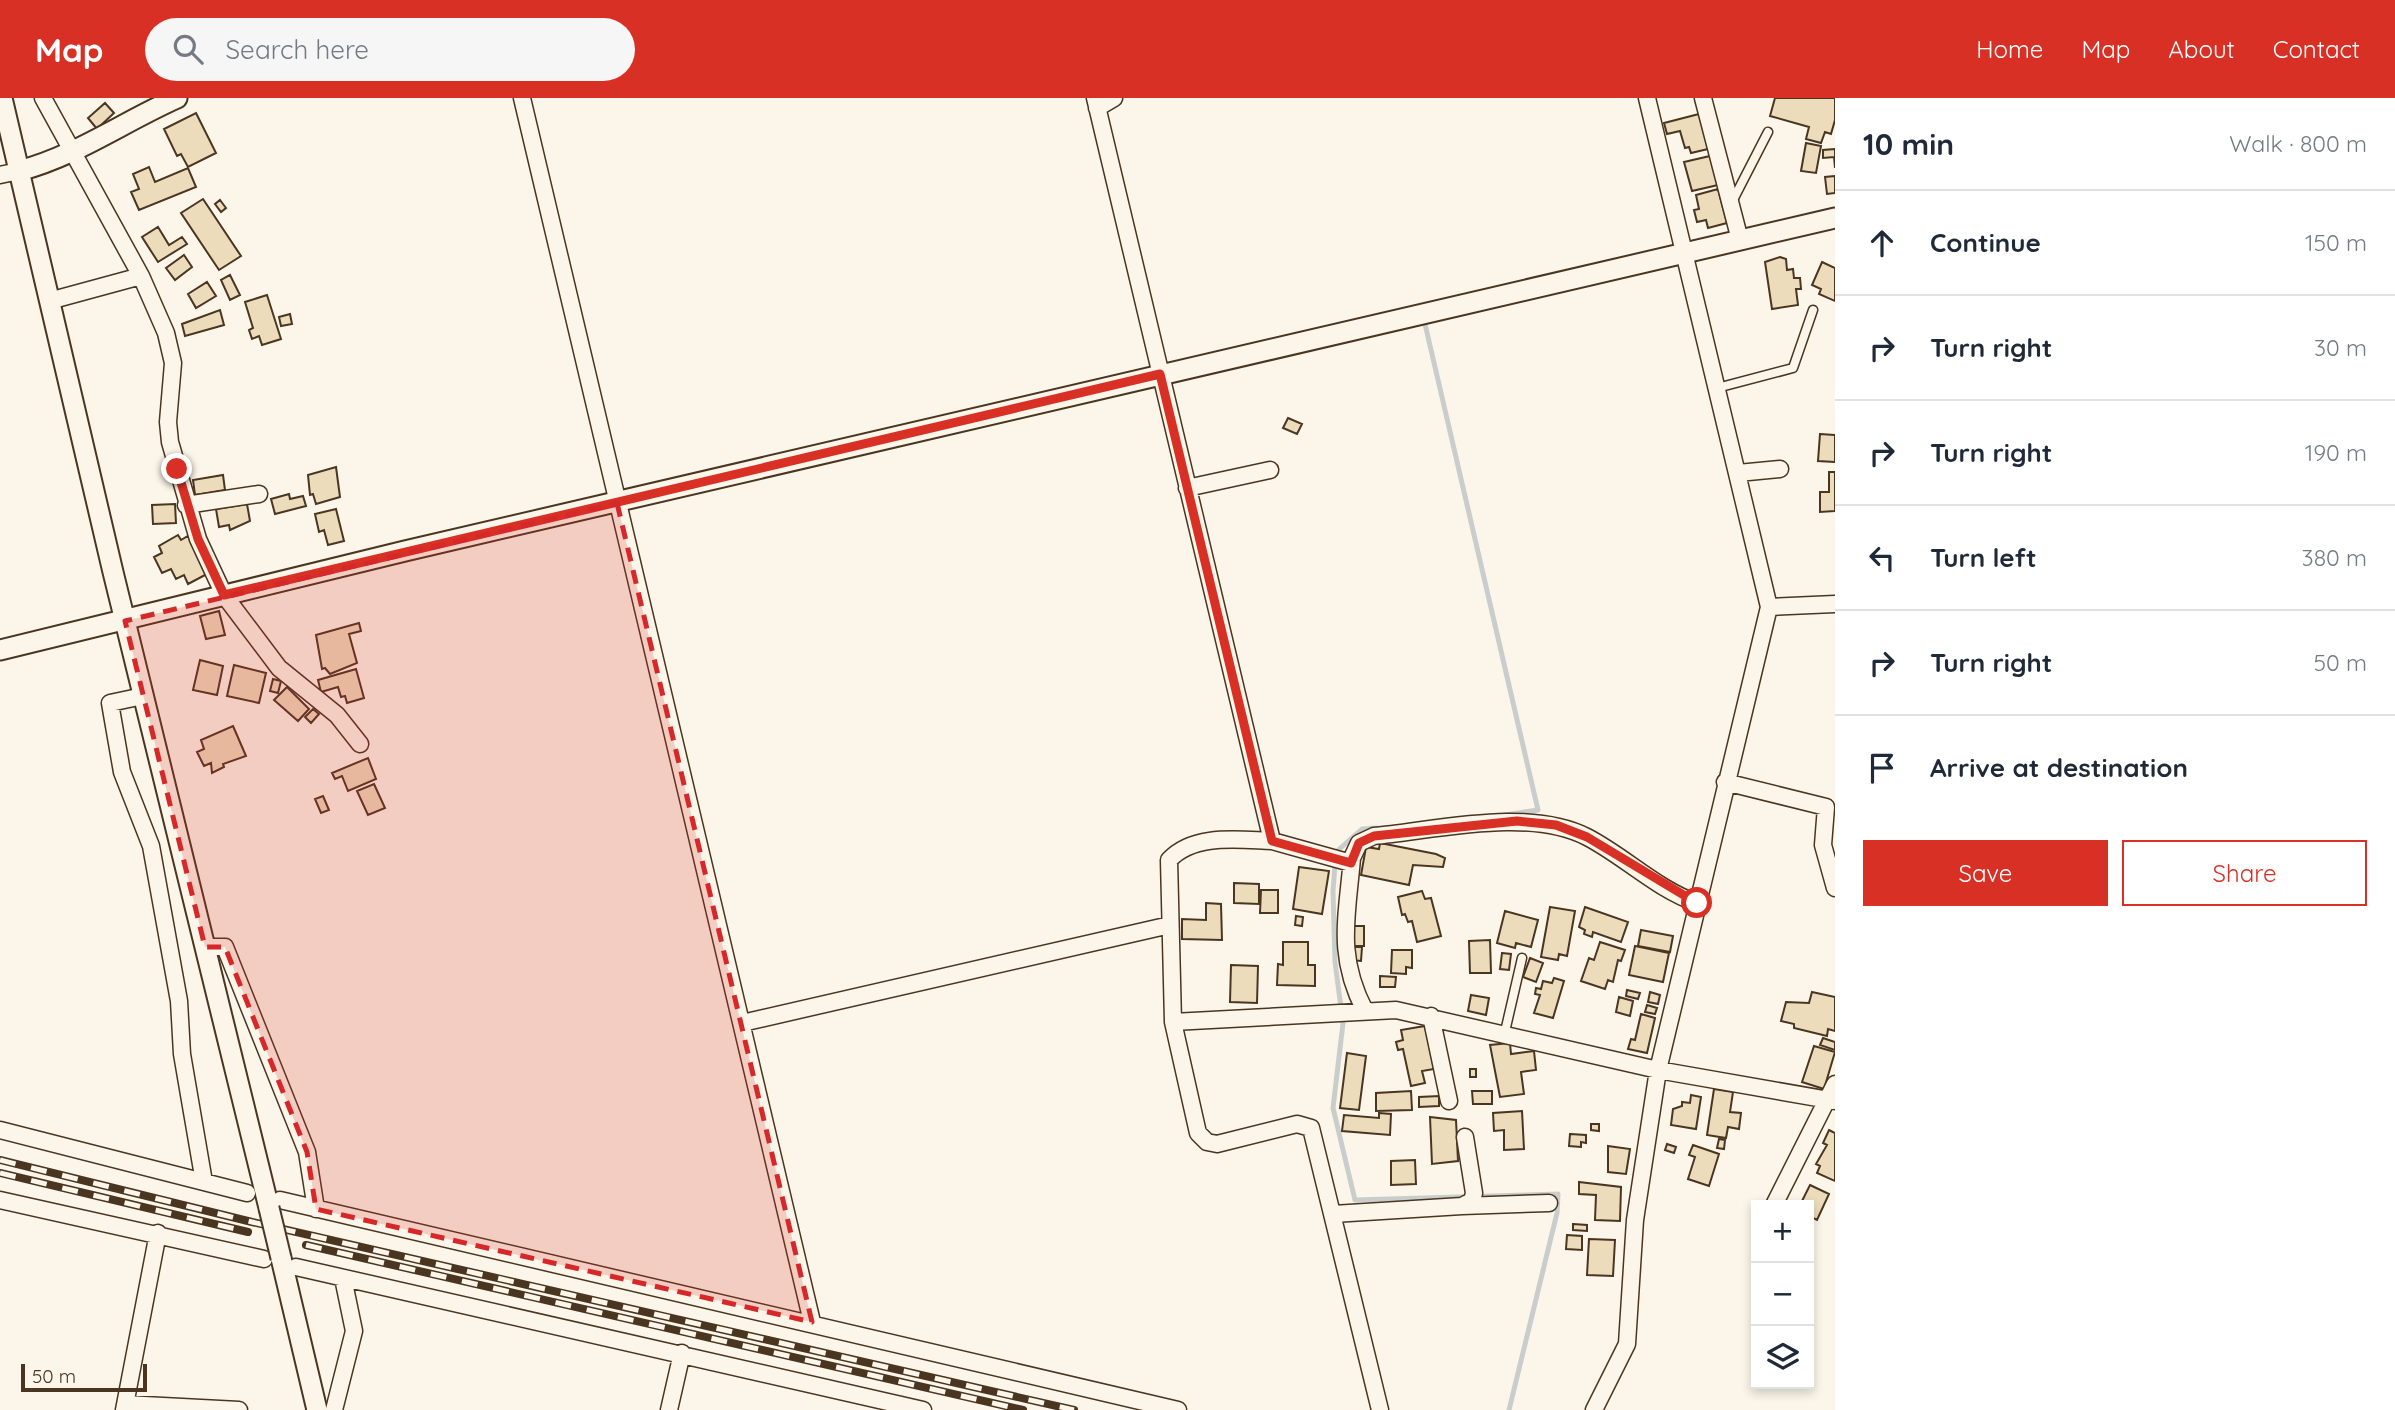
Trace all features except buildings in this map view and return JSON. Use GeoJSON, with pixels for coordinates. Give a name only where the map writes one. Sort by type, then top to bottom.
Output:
{"type":"FeatureCollection","features":[{"type":"Feature","properties":{"kind":"street"},"geometry":{"type":"LineString","coordinates":[[2,98],[9,173],[49,301],[205,947],[274,1204],[280,1262],[317,1410]]}},
{"type":"Feature","properties":{"kind":"street"},"geometry":{"type":"LineString","coordinates":[[43,98],[141,276],[166,333],[173,363],[168,422],[186,505],[224,595],[279,668],[337,715],[360,744]]}},
{"type":"Feature","properties":{"kind":"street"},"geometry":{"type":"LineString","coordinates":[[9,173],[51,163],[177,98]]}},
{"type":"Feature","properties":{"kind":"street"},"geometry":{"type":"LineString","coordinates":[[522,98],[812,1322]]}},
{"type":"Feature","properties":{"kind":"street"},"geometry":{"type":"LineString","coordinates":[[1114,98],[1096,103],[1272,841]]}},
{"type":"Feature","properties":{"kind":"street"},"geometry":{"type":"LineString","coordinates":[[1594,1410],[1627,1344],[1635,1220],[1658,1070],[1769,607],[1647,98]]}},
{"type":"Feature","properties":{"kind":"street"},"geometry":{"type":"LineString","coordinates":[[1703,98],[1740,240]]}},
{"type":"Feature","properties":{"kind":"street"},"geometry":{"type":"LineString","coordinates":[[0,650],[1160,374],[1835,218]]}},
{"type":"Feature","properties":{"kind":"street"},"geometry":{"type":"LineString","coordinates":[[49,301],[141,276]]}},
{"type":"Feature","properties":{"kind":"street"},"geometry":{"type":"LineString","coordinates":[[1738,473],[1780,469]]}},
{"type":"Feature","properties":{"kind":"street"},"geometry":{"type":"LineString","coordinates":[[1187,488],[1270,470]]}},
{"type":"Feature","properties":{"kind":"street"},"geometry":{"type":"LineString","coordinates":[[186,505],[259,494]]}},
{"type":"Feature","properties":{"kind":"street"},"geometry":{"type":"LineString","coordinates":[[1769,607],[1835,604]]}},
{"type":"Feature","properties":{"kind":"street"},"geometry":{"type":"LineString","coordinates":[[143,696],[110,703],[122,772],[150,846],[179,1001],[181,1054],[204,1182]]}},
{"type":"Feature","properties":{"kind":"street"},"geometry":{"type":"LineString","coordinates":[[1725,782],[1826,807],[1823,845],[1835,888]]}},
{"type":"Feature","properties":{"kind":"street"},"geometry":{"type":"LineString","coordinates":[[1365,1011],[1354,990],[1344,954],[1351,863],[1359,843],[1374,836],[1533,821],[1587,837],[1697,903]]}},
{"type":"Feature","properties":{"kind":"street"},"geometry":{"type":"LineString","coordinates":[[1351,863],[1272,841],[1205,841],[1174,855],[1169,860],[1173,1022],[1198,1133],[1207,1142],[1217,1144],[1306,1124],[1314,1135],[1380,1410]]}},
{"type":"Feature","properties":{"kind":"street"},"geometry":{"type":"LineString","coordinates":[[742,1023],[1170,925]]}},
{"type":"Feature","properties":{"kind":"street"},"geometry":{"type":"LineString","coordinates":[[205,947],[225,947],[307,1152],[316,1209]]}},
{"type":"Feature","properties":{"kind":"street"},"geometry":{"type":"LineString","coordinates":[[1173,1022],[1396,1010],[1658,1070],[1833,1094],[1777,1200]]}},
{"type":"Feature","properties":{"kind":"street"},"geometry":{"type":"LineString","coordinates":[[1431,1016],[1449,1101]]}},
{"type":"Feature","properties":{"kind":"street"},"geometry":{"type":"LineString","coordinates":[[0,1130],[247,1193]]}},
{"type":"Feature","properties":{"kind":"street"},"geometry":{"type":"LineString","coordinates":[[1462,1206],[1472,1201],[1474,1193],[1465,1137]]}},
{"type":"Feature","properties":{"kind":"street"},"geometry":{"type":"LineString","coordinates":[[0,1200],[158,1233],[343,1278],[923,1410]]}},
{"type":"Feature","properties":{"kind":"street"},"geometry":{"type":"LineString","coordinates":[[1333,1214],[1549,1203]]}},
{"type":"Feature","properties":{"kind":"street"},"geometry":{"type":"LineString","coordinates":[[274,1204],[316,1209],[812,1322],[1178,1410]]}},
{"type":"Feature","properties":{"kind":"street"},"geometry":{"type":"LineString","coordinates":[[158,1233],[124,1407],[239,1410]]}},
{"type":"Feature","properties":{"kind":"street"},"geometry":{"type":"LineString","coordinates":[[334,1410],[354,1331],[343,1278]]}},
{"type":"Feature","properties":{"kind":"street"},"geometry":{"type":"LineString","coordinates":[[670,1410],[682,1353]]}},
{"type":"Feature","properties":{"kind":"lane"},"geometry":{"type":"LineString","coordinates":[[1731,205],[1768,132]]}},
{"type":"Feature","properties":{"kind":"lane"},"geometry":{"type":"LineString","coordinates":[[1717,388],[1793,368],[1813,310]]}},
{"type":"Feature","properties":{"kind":"lane"},"geometry":{"type":"LineString","coordinates":[[1504,1036],[1522,958]]}},
{"type":"Feature","properties":{"kind":"highlighted area"},"geometry":{"type":"Polygon","coordinates":[[[617,503],[812,1322],[316,1209],[307,1152],[225,947],[205,947],[125,621],[617,503]]]}},
{"type":"Feature","properties":{"kind":"waterway"},"geometry":{"type":"LineString","coordinates":[[1425,324],[1538,810],[1505,815]]}},
{"type":"Feature","properties":{"kind":"waterway"},"geometry":{"type":"LineString","coordinates":[[1377,828],[1362,829],[1336,852],[1333,891],[1335,962],[1343,1023],[1333,1108],[1355,1200],[1558,1194],[1557,1213],[1509,1410]]}},
{"type":"Feature","properties":{"kind":"railway"},"geometry":{"type":"LineString","coordinates":[[0,1160],[252,1222],[1074,1410]]}},
{"type":"Feature","properties":{"kind":"railway"},"geometry":{"type":"LineString","coordinates":[[0,1173],[248,1232]]}},
{"type":"Feature","properties":{"kind":"railway"},"geometry":{"type":"LineString","coordinates":[[306,1245],[1023,1410]]}},
{"type":"Feature","properties":{"kind":"route"},"geometry":{"type":"LineString","coordinates":[[177,469],[198,539],[224,595],[1160,374],[1272,841],[1351,863],[1359,843],[1374,836],[1533,821],[1556,825],[1587,837],[1697,903]]}}]}
